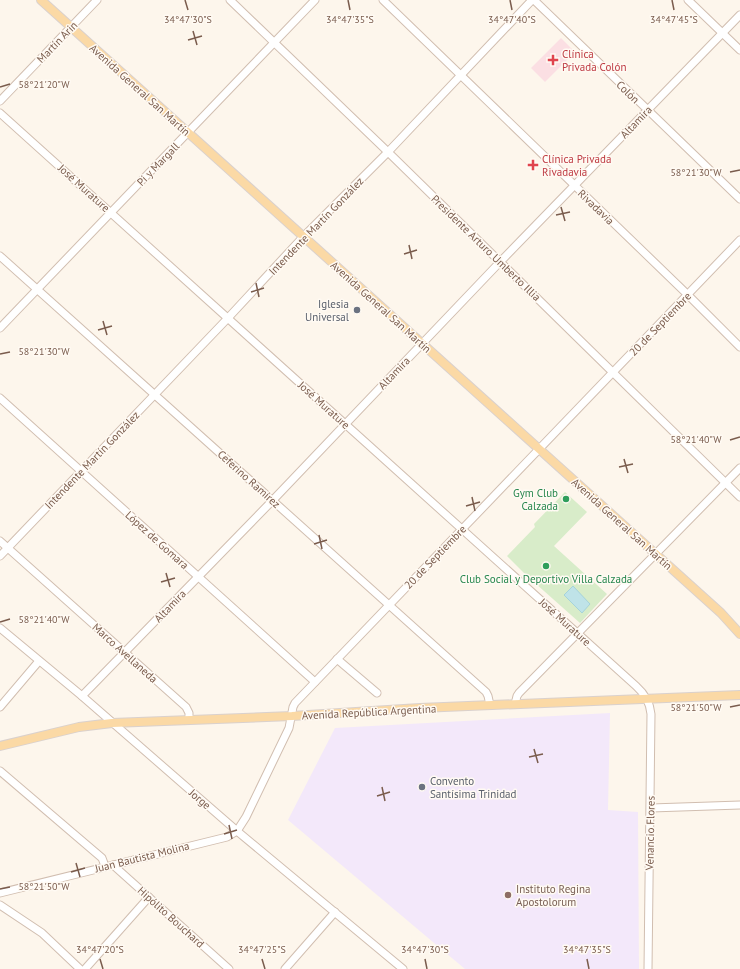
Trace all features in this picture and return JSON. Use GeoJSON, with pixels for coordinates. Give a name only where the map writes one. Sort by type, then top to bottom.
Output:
{"type":"FeatureCollection","features":[{"type":"Feature","properties":{"kind":"main road","name":"Avenida General San Martín"},"geometry":{"type":"LineString","coordinates":[[41,0],[655,554],[740,628]]}},
{"type":"Feature","properties":{"kind":"main road","name":"Avenida General San Martín"},"geometry":{"type":"LineString","coordinates":[[721,613],[740,634]]}},
{"type":"Feature","properties":{"kind":"main road","name":"Avenida República Argentina"},"geometry":{"type":"LineString","coordinates":[[0,746],[79,727],[112,723],[740,695]]}},
{"type":"Feature","properties":{"kind":"street","name":"Martín Arin"},"geometry":{"type":"LineString","coordinates":[[0,101],[97,0]]}},
{"type":"Feature","properties":{"kind":"street","name":"Presidente Arturo Umberto Illia"},"geometry":{"type":"LineString","coordinates":[[230,0],[388,152],[740,497]]}},
{"type":"Feature","properties":{"kind":"street","name":"Pi y Margall"},"geometry":{"type":"LineString","coordinates":[[0,328],[315,0]]}},
{"type":"Feature","properties":{"kind":"street","name":"Rivadavia"},"geometry":{"type":"LineString","coordinates":[[383,0],[740,347]]}},
{"type":"Feature","properties":{"kind":"street","name":"Intendente Martín González"},"geometry":{"type":"LineString","coordinates":[[0,556],[228,318],[303,237],[388,152],[533,0]]}},
{"type":"Feature","properties":{"kind":"street","name":"Colón"},"geometry":{"type":"LineString","coordinates":[[533,0],[740,199]]}},
{"type":"Feature","properties":{"kind":"street"},"geometry":{"type":"LineString","coordinates":[[688,0],[740,50]]}},
{"type":"Feature","properties":{"kind":"street","name":"Altamira"},"geometry":{"type":"LineString","coordinates":[[82,696],[273,500],[574,185],[740,15]]}},
{"type":"Feature","properties":{"kind":"street","name":"José Murature"},"geometry":{"type":"LineString","coordinates":[[0,113],[636,686],[647,699]]}},
{"type":"Feature","properties":{"kind":"street","name":"20 de Septiembre"},"geometry":{"type":"LineString","coordinates":[[237,831],[246,817],[289,728],[295,703],[740,240]]}},
{"type":"Feature","properties":{"kind":"street","name":"Ceferino Ramírez"},"geometry":{"type":"LineString","coordinates":[[0,256],[36,290],[273,500],[486,692],[490,705]]}},
{"type":"Feature","properties":{"kind":"street","name":"López de Gomara"},"geometry":{"type":"LineString","coordinates":[[0,398],[80,472],[315,682]]}},
{"type":"Feature","properties":{"kind":"street"},"geometry":{"type":"LineString","coordinates":[[516,704],[519,693],[740,468]]}},
{"type":"Feature","properties":{"kind":"street","name":"Marco Avellaneda"},"geometry":{"type":"LineString","coordinates":[[0,541],[186,707],[189,713],[189,720]]}},
{"type":"Feature","properties":{"kind":"street","name":"Jorge"},"geometry":{"type":"LineString","coordinates":[[0,628],[82,696],[237,831],[403,969]]}},
{"type":"Feature","properties":{"kind":"street"},"geometry":{"type":"LineString","coordinates":[[337,659],[376,693]]}},
{"type":"Feature","properties":{"kind":"street"},"geometry":{"type":"LineString","coordinates":[[0,707],[39,660]]}},
{"type":"Feature","properties":{"kind":"street","name":"Venancio Flores"},"geometry":{"type":"LineString","coordinates":[[647,699],[651,714],[648,969]]}},
{"type":"Feature","properties":{"kind":"street"},"geometry":{"type":"LineString","coordinates":[[0,771],[102,858],[106,866]]}},
{"type":"Feature","properties":{"kind":"street"},"geometry":{"type":"LineString","coordinates":[[651,808],[740,805]]}},
{"type":"Feature","properties":{"kind":"street","name":"Juan Bautista Molina"},"geometry":{"type":"LineString","coordinates":[[0,892],[227,837],[237,831]]}},
{"type":"Feature","properties":{"kind":"street","name":"Hipólito Bouchard"},"geometry":{"type":"LineString","coordinates":[[113,864],[229,969]]}},
{"type":"Feature","properties":{"kind":"street"},"geometry":{"type":"LineString","coordinates":[[85,969],[148,897]]}},
{"type":"Feature","properties":{"kind":"street"},"geometry":{"type":"LineString","coordinates":[[0,905],[42,933],[80,969]]}},
{"type":"Feature","properties":{"kind":"street"},"geometry":{"type":"LineString","coordinates":[[284,969],[335,912]]}},
{"type":"Feature","properties":{"kind":"shaded area","name":"Clínica Privada Colón"},"geometry":{"type":"Polygon","coordinates":[[[561,38],[575,52],[545,82],[531,68],[561,38]]]}},
{"type":"Feature","properties":{"kind":"shaded area","name":"Instituto Regina Apostolorum"},"geometry":{"type":"Polygon","coordinates":[[[610,713],[608,810],[638,812],[639,969],[465,969],[288,820],[335,728],[610,713]]]}},
{"type":"Feature","properties":{"kind":"green space","name":"Club Social y Deportivo Villa Calzada"},"geometry":{"type":"Polygon","coordinates":[[[565,492],[587,512],[554,546],[607,594],[580,623],[507,556],[535,527],[534,524],[565,492]]]}},
{"type":"Feature","properties":{"kind":"water"},"geometry":{"type":"Polygon","coordinates":[[[573,586],[590,604],[582,613],[564,595],[573,586]]]}},
{"type":"Feature","properties":{"kind":"place","name":"Clínica Privada Colón"},"geometry":{"type":"Point","coordinates":[553,60]}},
{"type":"Feature","properties":{"kind":"place","name":"Clínica Privada Rivadavia"},"geometry":{"type":"Point","coordinates":[533,165]}},
{"type":"Feature","properties":{"kind":"place","name":"Iglesia Universal"},"geometry":{"type":"Point","coordinates":[357,310]}},
{"type":"Feature","properties":{"kind":"place","name":"Gym Club Calzada"},"geometry":{"type":"Point","coordinates":[566,499]}},
{"type":"Feature","properties":{"kind":"place","name":"Club Social y Deportivo Villa Calzada"},"geometry":{"type":"Point","coordinates":[546,566]}},
{"type":"Feature","properties":{"kind":"place","name":"Convento Santísima Trinidad"},"geometry":{"type":"Point","coordinates":[422,787]}},
{"type":"Feature","properties":{"kind":"place","name":"Instituto Regina Apostolorum"},"geometry":{"type":"Point","coordinates":[508,895]}}]}
